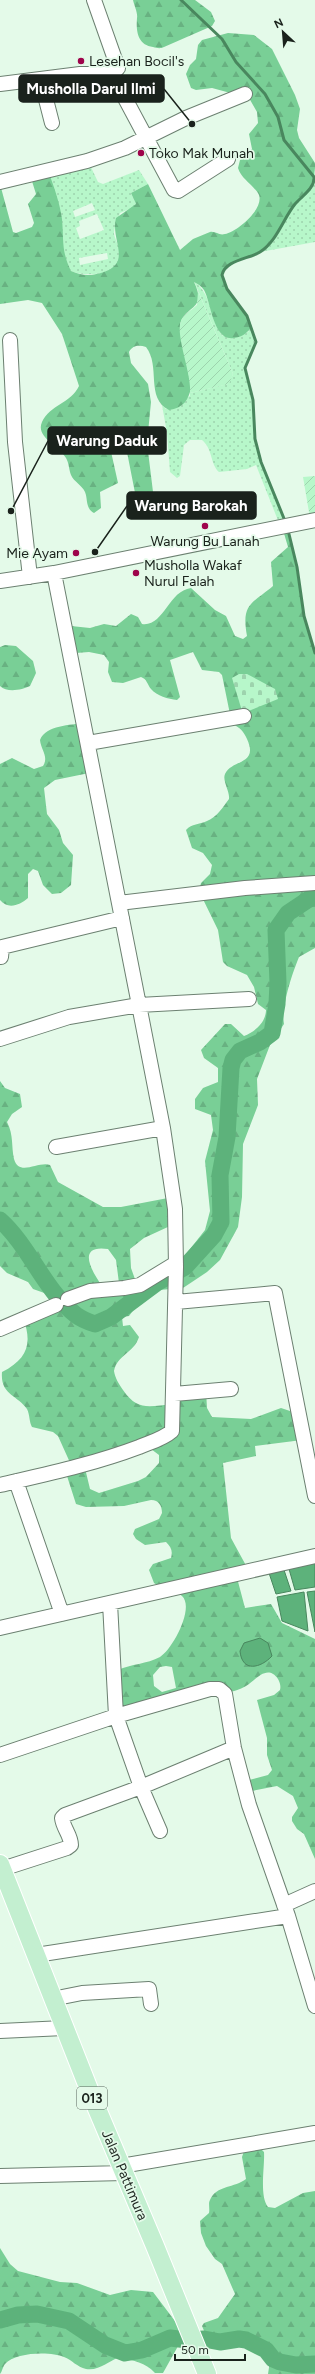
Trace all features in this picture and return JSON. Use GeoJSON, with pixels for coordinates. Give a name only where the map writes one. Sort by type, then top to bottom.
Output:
{"type":"FeatureCollection","features":[{"type":"Feature","properties":{"kind":"main road","name":"Jalan Pattimura"},"geometry":{"type":"LineString","coordinates":[[1,1866],[52,1999],[206,2374]]}},
{"type":"Feature","properties":{"kind":"street"},"geometry":{"type":"LineString","coordinates":[[0,84],[80,74],[112,74],[118,68],[94,0]]}},
{"type":"Feature","properties":{"kind":"street"},"geometry":{"type":"LineString","coordinates":[[112,74],[174,190],[178,191],[228,159]]}},
{"type":"Feature","properties":{"kind":"street"},"geometry":{"type":"LineString","coordinates":[[41,80],[52,123]]}},
{"type":"Feature","properties":{"kind":"street"},"geometry":{"type":"LineString","coordinates":[[0,182],[87,161],[125,148],[186,118],[245,94]]}},
{"type":"Feature","properties":{"kind":"street"},"geometry":{"type":"LineString","coordinates":[[10,340],[15,442],[30,577]]}},
{"type":"Feature","properties":{"kind":"street"},"geometry":{"type":"LineString","coordinates":[[0,581],[54,573],[287,527],[315,520]]}},
{"type":"Feature","properties":{"kind":"street"},"geometry":{"type":"LineString","coordinates":[[0,1485],[78,1466],[166,1437],[172,1431],[176,1302],[175,1209],[163,1128],[54,573]]}},
{"type":"Feature","properties":{"kind":"street"},"geometry":{"type":"LineString","coordinates":[[88,743],[244,716]]}},
{"type":"Feature","properties":{"kind":"street"},"geometry":{"type":"LineString","coordinates":[[119,903],[245,888],[315,883]]}},
{"type":"Feature","properties":{"kind":"street"},"geometry":{"type":"LineString","coordinates":[[1,957],[2,947],[122,918]]}},
{"type":"Feature","properties":{"kind":"street"},"geometry":{"type":"LineString","coordinates":[[0,1039],[69,1016],[139,1005],[249,999]]}},
{"type":"Feature","properties":{"kind":"street"},"geometry":{"type":"LineString","coordinates":[[56,1147],[163,1128]]}},
{"type":"Feature","properties":{"kind":"street"},"geometry":{"type":"LineString","coordinates":[[0,1329],[90,1291],[140,1285],[176,1270]]}},
{"type":"Feature","properties":{"kind":"street"},"geometry":{"type":"LineString","coordinates":[[176,1302],[275,1293],[315,1496]]}},
{"type":"Feature","properties":{"kind":"street"},"geometry":{"type":"LineString","coordinates":[[174,1394],[230,1389]]}},
{"type":"Feature","properties":{"kind":"street"},"geometry":{"type":"LineString","coordinates":[[16,1481],[62,1614]]}},
{"type":"Feature","properties":{"kind":"street"},"geometry":{"type":"LineString","coordinates":[[0,1628],[315,1556]]}},
{"type":"Feature","properties":{"kind":"street"},"geometry":{"type":"LineString","coordinates":[[110,1603],[116,1716],[141,1787],[160,1831]]}},
{"type":"Feature","properties":{"kind":"street"},"geometry":{"type":"LineString","coordinates":[[0,1755],[116,1716],[210,1689],[219,1689],[225,1694],[234,1748],[249,1804],[286,1910],[315,2006]]}},
{"type":"Feature","properties":{"kind":"street"},"geometry":{"type":"LineString","coordinates":[[1,1866],[67,1848],[71,1845],[71,1840],[62,1818],[65,1815],[141,1787],[234,1748]]}},
{"type":"Feature","properties":{"kind":"street"},"geometry":{"type":"LineString","coordinates":[[36,1955],[286,1910],[315,1891]]}},
{"type":"Feature","properties":{"kind":"street"},"geometry":{"type":"LineString","coordinates":[[52,1999],[82,1993],[149,1989],[151,2004]]}},
{"type":"Feature","properties":{"kind":"street"},"geometry":{"type":"LineString","coordinates":[[0,2030],[64,2028]]}},
{"type":"Feature","properties":{"kind":"street"},"geometry":{"type":"LineString","coordinates":[[0,2176],[123,2169],[315,2133]]}},
{"type":"Feature","properties":{"kind":"green space"},"geometry":{"type":"Polygon","coordinates":[[[133,0],[195,0],[211,12],[215,21],[212,26],[163,48],[148,46],[141,40],[137,32],[137,14],[133,0]]]}},
{"type":"Feature","properties":{"kind":"green space"},"geometry":{"type":"Polygon","coordinates":[[[228,33],[254,35],[272,49],[295,95],[300,109],[297,130],[299,138],[315,163],[312,186],[295,205],[268,245],[260,252],[239,260],[223,270],[225,284],[252,327],[246,333],[234,338],[227,338],[221,334],[217,328],[204,290],[194,282],[198,291],[197,303],[182,319],[180,325],[191,387],[189,396],[182,405],[169,410],[162,405],[157,398],[153,363],[146,347],[136,346],[129,352],[131,363],[148,384],[151,402],[147,443],[154,500],[141,504],[137,503],[126,447],[120,441],[111,444],[110,447],[118,483],[100,492],[101,508],[94,513],[89,509],[84,490],[71,475],[66,458],[49,442],[42,432],[41,427],[46,416],[71,396],[79,386],[62,334],[42,303],[28,300],[0,304],[0,184],[13,232],[16,233],[32,227],[34,223],[28,204],[36,194],[31,178],[50,176],[61,213],[64,245],[68,264],[71,271],[82,275],[101,273],[111,269],[116,263],[119,257],[119,250],[115,227],[116,218],[136,204],[131,193],[148,184],[180,250],[193,239],[210,232],[223,234],[236,229],[254,213],[259,201],[257,191],[242,175],[238,168],[240,160],[252,149],[249,134],[258,123],[257,112],[249,98],[212,88],[196,90],[191,88],[186,74],[190,65],[196,59],[198,45],[202,40],[228,33]]]}},
{"type":"Feature","properties":{"kind":"green space"},"geometry":{"type":"Polygon","coordinates":[[[89,163],[98,182],[103,184],[139,170],[148,184],[131,193],[136,204],[134,207],[120,213],[115,226],[114,234],[119,249],[120,258],[117,264],[106,272],[99,274],[84,274],[71,271],[66,260],[60,237],[50,177],[89,163]],[[92,203],[73,211],[75,217],[95,210],[92,203]],[[97,214],[79,221],[80,226],[76,228],[80,239],[104,230],[97,214]],[[107,253],[79,258],[80,265],[108,259],[107,253]]]}},
{"type":"Feature","properties":{"kind":"green space"},"geometry":{"type":"Polygon","coordinates":[[[315,168],[315,242],[260,252],[268,245],[295,205],[312,186],[315,168]]]}},
{"type":"Feature","properties":{"kind":"green space"},"geometry":{"type":"Polygon","coordinates":[[[194,281],[205,294],[218,329],[223,336],[248,332],[252,327],[255,347],[248,358],[245,368],[253,400],[255,439],[261,462],[287,527],[281,528],[256,465],[247,469],[219,472],[214,465],[206,444],[202,440],[190,440],[184,445],[180,476],[177,478],[170,472],[167,433],[162,405],[166,409],[190,396],[190,393],[228,384],[233,374],[194,281]]]}},
{"type":"Feature","properties":{"kind":"green space"},"geometry":{"type":"Polygon","coordinates":[[[198,291],[233,374],[229,384],[190,393],[189,376],[180,335],[180,327],[184,316],[197,305],[198,291]]]}},
{"type":"Feature","properties":{"kind":"green space"},"geometry":{"type":"Polygon","coordinates":[[[315,476],[315,517],[310,518],[303,477],[315,476]]]}},
{"type":"Feature","properties":{"kind":"green space"},"geometry":{"type":"Polygon","coordinates":[[[287,527],[292,543],[304,616],[315,653],[315,948],[299,957],[290,981],[284,1009],[284,1024],[270,1045],[257,1079],[258,1105],[243,1144],[242,1197],[238,1227],[220,1260],[207,1272],[183,1288],[159,1290],[136,1303],[135,1308],[129,1316],[122,1317],[123,1326],[130,1325],[139,1337],[133,1347],[118,1361],[114,1371],[115,1376],[123,1390],[134,1402],[139,1405],[151,1406],[173,1404],[174,1394],[206,1391],[207,1408],[212,1417],[251,1419],[281,1408],[293,1412],[302,1440],[255,1446],[256,1456],[223,1463],[231,1538],[249,1571],[236,1574],[245,1608],[271,1604],[282,1623],[315,1639],[315,1859],[304,1834],[297,1829],[292,1821],[292,1817],[298,1808],[293,1796],[277,1786],[252,1791],[249,1780],[268,1775],[272,1770],[267,1755],[267,1738],[257,1700],[274,1695],[280,1690],[278,1679],[274,1675],[265,1673],[250,1684],[225,1694],[219,1689],[116,1716],[118,1670],[128,1666],[144,1663],[160,1657],[165,1653],[176,1638],[184,1619],[186,1610],[185,1602],[179,1594],[154,1583],[149,1570],[153,1564],[171,1558],[172,1551],[166,1542],[145,1545],[136,1539],[133,1534],[135,1529],[159,1519],[162,1513],[160,1504],[151,1500],[124,1506],[86,1507],[76,1504],[67,1476],[72,1467],[58,1436],[53,1432],[32,1427],[27,1409],[10,1394],[4,1386],[2,1372],[17,1362],[26,1350],[27,1336],[23,1318],[52,1307],[50,1295],[33,1289],[28,1282],[7,1273],[0,1266],[0,1081],[5,1088],[20,1094],[22,1107],[12,1114],[7,1122],[12,1136],[14,1159],[16,1164],[20,1167],[24,1168],[45,1164],[50,1165],[58,1182],[103,1207],[121,1207],[168,1198],[170,1226],[144,1238],[130,1249],[131,1268],[136,1282],[183,1258],[205,1230],[210,1211],[205,1161],[213,1130],[211,1115],[195,1109],[195,1099],[203,1088],[218,1082],[218,1068],[204,1058],[201,1050],[225,1024],[231,1024],[244,1036],[259,1026],[266,1014],[266,1010],[258,1004],[254,987],[247,975],[227,966],[223,962],[218,930],[199,891],[201,883],[210,874],[212,865],[203,853],[192,848],[186,830],[193,825],[211,819],[229,799],[224,780],[225,774],[228,769],[247,758],[250,753],[250,747],[243,732],[232,724],[222,675],[219,672],[202,670],[193,652],[170,660],[180,697],[177,700],[170,699],[153,691],[146,680],[141,677],[123,683],[112,682],[108,672],[109,662],[104,655],[89,652],[76,653],[71,626],[90,628],[104,624],[116,626],[131,614],[138,617],[142,624],[149,623],[156,620],[161,615],[177,595],[191,588],[215,610],[226,616],[235,636],[243,639],[247,636],[247,610],[254,601],[273,586],[271,562],[288,547],[283,530],[287,527]],[[97,1249],[91,1251],[89,1256],[92,1269],[104,1289],[124,1288],[136,1282],[119,1283],[116,1260],[108,1249],[97,1249]],[[151,1449],[84,1464],[90,1489],[99,1493],[138,1481],[146,1477],[159,1463],[159,1455],[151,1449]],[[160,1667],[153,1675],[154,1686],[162,1692],[176,1688],[172,1667],[160,1667]]]}},
{"type":"Feature","properties":{"kind":"green space"},"geometry":{"type":"Polygon","coordinates":[[[5,645],[16,646],[33,661],[36,673],[30,686],[19,690],[7,690],[0,686],[0,647],[5,645]]]}},
{"type":"Feature","properties":{"kind":"green space"},"geometry":{"type":"Polygon","coordinates":[[[239,674],[247,674],[275,689],[278,699],[246,712],[242,711],[232,678],[239,674]]]}},
{"type":"Feature","properties":{"kind":"green space"},"geometry":{"type":"Polygon","coordinates":[[[84,723],[94,772],[55,780],[44,788],[47,814],[59,830],[63,843],[73,855],[71,885],[61,893],[52,894],[43,885],[38,871],[33,869],[28,874],[28,898],[18,904],[10,906],[7,905],[0,900],[0,764],[12,758],[34,769],[43,766],[45,763],[45,756],[40,740],[43,735],[48,731],[59,727],[84,723]]]}},
{"type":"Feature","properties":{"kind":"green space"},"geometry":{"type":"Polygon","coordinates":[[[261,2149],[264,2152],[263,2188],[265,2202],[268,2207],[275,2208],[303,2193],[315,2191],[315,2374],[268,2374],[270,2361],[266,2350],[245,2340],[220,2342],[208,2340],[202,2326],[204,2323],[218,2318],[235,2294],[222,2264],[215,2259],[206,2246],[201,2233],[200,2221],[209,2213],[209,2201],[213,2195],[221,2189],[242,2182],[246,2179],[242,2157],[244,2151],[261,2149]]]}},
{"type":"Feature","properties":{"kind":"green space"},"geometry":{"type":"Polygon","coordinates":[[[0,2248],[10,2264],[18,2271],[60,2282],[77,2283],[110,2295],[131,2290],[153,2292],[181,2329],[182,2339],[163,2373],[155,2373],[143,2364],[120,2357],[96,2369],[86,2369],[64,2357],[42,2353],[25,2355],[10,2360],[4,2365],[0,2374],[0,2248]]]}},
{"type":"Feature","properties":{"kind":"shaded area"},"geometry":{"type":"Polygon","coordinates":[[[315,1562],[315,1587],[295,1590],[289,1569],[315,1562]]]}},
{"type":"Feature","properties":{"kind":"shaded area"},"geometry":{"type":"Polygon","coordinates":[[[284,1570],[291,1591],[276,1594],[269,1573],[284,1570]]]}},
{"type":"Feature","properties":{"kind":"shaded area"},"geometry":{"type":"Polygon","coordinates":[[[315,1591],[315,1632],[307,1592],[315,1591]]]}},
{"type":"Feature","properties":{"kind":"shaded area"},"geometry":{"type":"Polygon","coordinates":[[[304,1592],[308,1631],[282,1621],[277,1597],[304,1592]]]}},
{"type":"Feature","properties":{"kind":"shaded area"},"geometry":{"type":"Polygon","coordinates":[[[260,1638],[268,1643],[272,1656],[268,1660],[258,1665],[253,1666],[244,1663],[241,1658],[240,1651],[244,1643],[260,1638]]]}},
{"type":"Feature","properties":{"kind":"waterway"},"geometry":{"type":"LineString","coordinates":[[181,0],[222,39],[236,62],[265,94],[278,117],[284,140],[314,177],[314,181],[308,192],[295,204],[271,242],[260,252],[232,263],[224,270],[222,275],[227,289],[247,316],[256,342],[245,368],[253,400],[255,439],[261,462],[285,521]]}},
{"type":"Feature","properties":{"kind":"waterway"},"geometry":{"type":"LineString","coordinates":[[288,530],[297,567],[304,616],[315,653]]}},
{"type":"Feature","properties":{"kind":"waterway"},"geometry":{"type":"LineString","coordinates":[[0,1220],[11,1231],[46,1281],[65,1305],[78,1316],[95,1324],[111,1317],[158,1282],[185,1267],[214,1235],[221,1222],[220,1175],[227,1137],[231,1068],[233,1060],[240,1051],[260,1042],[272,1033],[277,1004],[278,983],[276,930],[288,913],[315,895]]}},
{"type":"Feature","properties":{"kind":"waterway"},"geometry":{"type":"LineString","coordinates":[[0,2320],[18,2315],[37,2314],[69,2321],[105,2345],[125,2353],[142,2350],[170,2338],[188,2340],[204,2339],[220,2342],[239,2339],[246,2340],[266,2350],[273,2359],[280,2362],[296,2365],[315,2364]]}},
{"type":"Feature","properties":{"kind":"place","name":"Lesehan Bocil's"},"geometry":{"type":"Point","coordinates":[81,61]}},
{"type":"Feature","properties":{"kind":"place","name":"Musholla Darul Ilmi"},"geometry":{"type":"Point","coordinates":[192,124]}},
{"type":"Feature","properties":{"kind":"place","name":"Toko Mak Munah"},"geometry":{"type":"Point","coordinates":[141,153]}},
{"type":"Feature","properties":{"kind":"place","name":"Warung Daduk"},"geometry":{"type":"Point","coordinates":[11,511]}},
{"type":"Feature","properties":{"kind":"place","name":"Warung Bu Lanah"},"geometry":{"type":"Point","coordinates":[205,526]}},
{"type":"Feature","properties":{"kind":"place","name":"Warung Barokah"},"geometry":{"type":"Point","coordinates":[95,552]}},
{"type":"Feature","properties":{"kind":"place","name":"Mie Ayam"},"geometry":{"type":"Point","coordinates":[76,553]}},
{"type":"Feature","properties":{"kind":"place","name":"Musholla Wakaf Nurul Falah"},"geometry":{"type":"Point","coordinates":[136,573]}}]}
